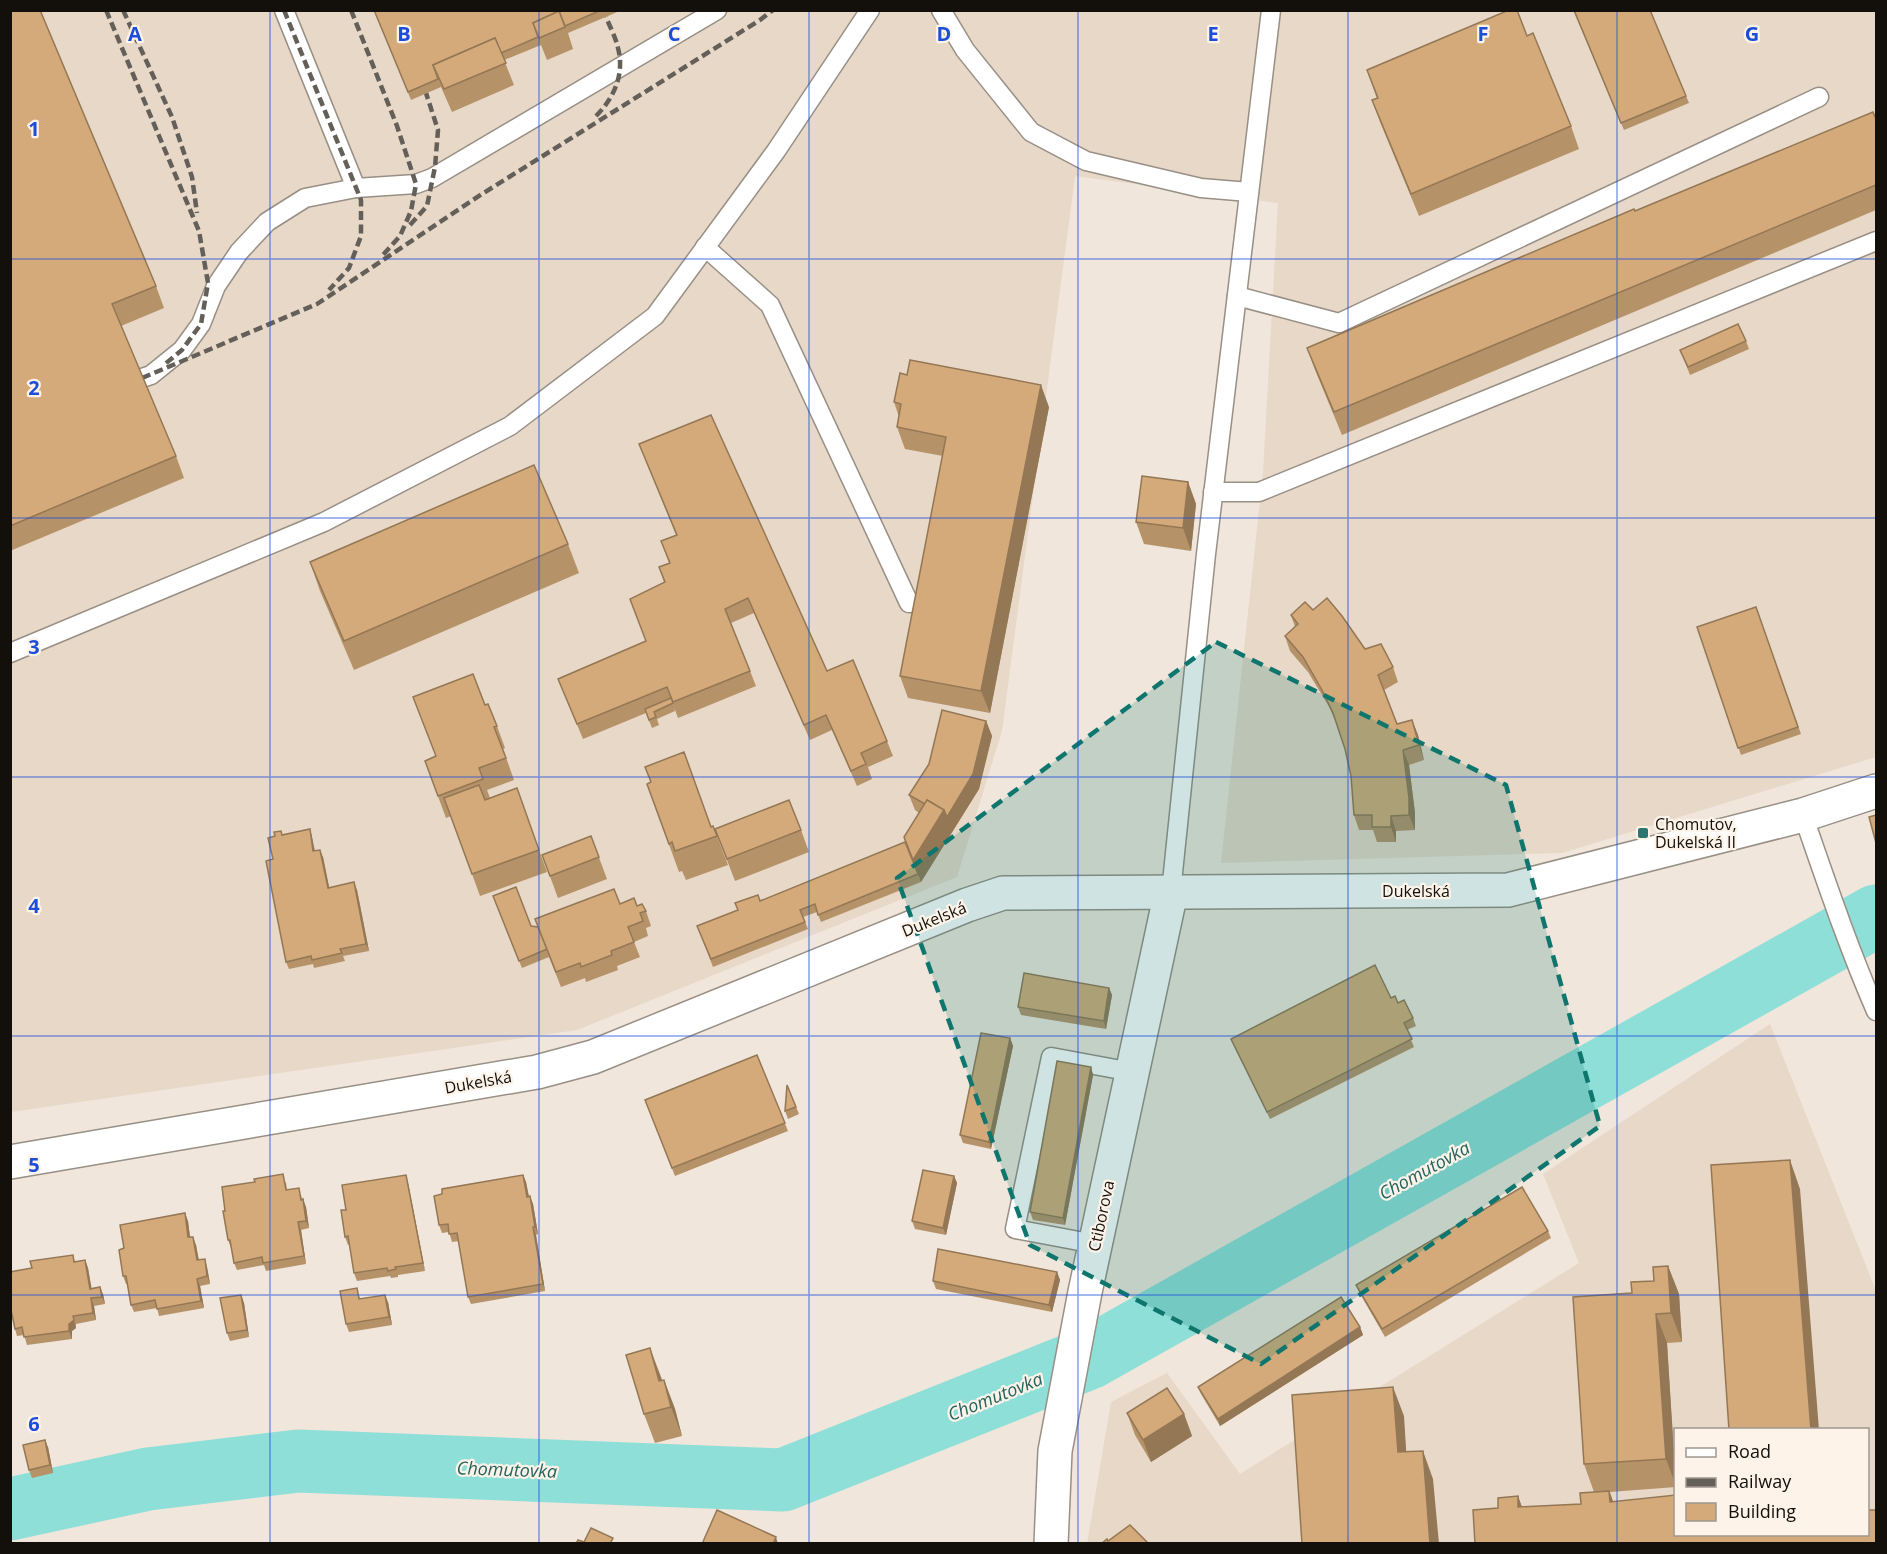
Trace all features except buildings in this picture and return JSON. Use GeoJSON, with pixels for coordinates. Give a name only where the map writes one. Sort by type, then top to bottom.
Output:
{"type":"FeatureCollection","features":[{"type":"Feature","properties":{"kind":"street","name":"Dukelská"},"geometry":{"type":"LineString","coordinates":[[10,1162],[537,1072],[593,1057],[967,905],[1003,893],[1508,890],[1803,815],[1876,791]]}},
{"type":"Feature","properties":{"kind":"street","name":"Ctiborova"},"geometry":{"type":"LineString","coordinates":[[1051,1544],[1055,1451],[1095,1244],[1171,892]]}},
{"type":"Feature","properties":{"kind":"lane"},"geometry":{"type":"LineString","coordinates":[[284,10],[356,188]]}},
{"type":"Feature","properties":{"kind":"lane"},"geometry":{"type":"LineString","coordinates":[[142,378],[151,375],[182,350],[201,324],[216,286],[239,252],[267,222],[305,198],[356,188],[416,184],[432,178],[717,10]]}},
{"type":"Feature","properties":{"kind":"lane"},"geometry":{"type":"LineString","coordinates":[[10,653],[324,522],[510,426],[655,316],[776,151],[870,10]]}},
{"type":"Feature","properties":{"kind":"lane"},"geometry":{"type":"LineString","coordinates":[[942,10],[965,50],[1031,132],[1086,161],[1201,188],[1249,192]]}},
{"type":"Feature","properties":{"kind":"lane"},"geometry":{"type":"LineString","coordinates":[[1171,892],[1213,492],[1271,10]]}},
{"type":"Feature","properties":{"kind":"lane"},"geometry":{"type":"LineString","coordinates":[[1237,296],[1339,322],[1819,97]]}},
{"type":"Feature","properties":{"kind":"lane"},"geometry":{"type":"LineString","coordinates":[[1213,492],[1259,492],[1876,241]]}},
{"type":"Feature","properties":{"kind":"lane"},"geometry":{"type":"LineString","coordinates":[[705,247],[770,304],[909,603]]}},
{"type":"Feature","properties":{"kind":"lane"},"geometry":{"type":"LineString","coordinates":[[1803,815],[1834,907],[1876,1011]]}},
{"type":"Feature","properties":{"kind":"lane"},"geometry":{"type":"LineString","coordinates":[[1095,1244],[1015,1229],[1051,1057],[1132,1072]]}},
{"type":"Feature","properties":{"kind":"highlighted area"},"geometry":{"type":"Polygon","coordinates":[[[1216,642],[1506,785],[1600,1126],[1261,1364],[1030,1245],[897,878],[1216,642]]]}},
{"type":"Feature","properties":{"kind":"shaded area"},"geometry":{"type":"Polygon","coordinates":[[[10,11],[1876,11],[1876,757],[1562,853],[1221,863],[1263,473],[1278,203],[1075,176],[1002,731],[957,877],[577,1030],[11,1112],[10,11]]]}},
{"type":"Feature","properties":{"kind":"shaded area"},"geometry":{"type":"Polygon","coordinates":[[[1770,1024],[1876,1291],[1876,1543],[1087,1544],[1111,1402],[1167,1373],[1240,1474],[1579,1263],[1543,1174],[1770,1024]]]}},
{"type":"Feature","properties":{"kind":"waterway","name":"Chomutovka"},"geometry":{"type":"LineString","coordinates":[[10,1509],[148,1479],[298,1461],[783,1480],[1089,1358],[1876,916]]}},
{"type":"Feature","properties":{"kind":"railway"},"geometry":{"type":"LineString","coordinates":[[106,10],[199,231],[208,283],[201,324],[182,350],[165,364]]}},
{"type":"Feature","properties":{"kind":"railway"},"geometry":{"type":"LineString","coordinates":[[123,10],[172,117],[192,177],[197,213]]}},
{"type":"Feature","properties":{"kind":"railway"},"geometry":{"type":"LineString","coordinates":[[284,10],[361,200],[361,236],[349,268],[329,290]]}},
{"type":"Feature","properties":{"kind":"railway"},"geometry":{"type":"LineString","coordinates":[[351,10],[397,126],[416,184],[411,211],[400,236],[383,255]]}},
{"type":"Feature","properties":{"kind":"railway"},"geometry":{"type":"LineString","coordinates":[[142,378],[317,304],[482,194],[773,10]]}},
{"type":"Feature","properties":{"kind":"railway"},"geometry":{"type":"LineString","coordinates":[[596,116],[613,93],[620,67],[617,44],[606,17]]}},
{"type":"Feature","properties":{"kind":"railway"},"geometry":{"type":"LineString","coordinates":[[410,225],[427,206],[435,167],[438,130],[426,93]]}},
{"type":"Feature","properties":{"kind":"place","name":"Chomutov, Dukelská II"},"geometry":{"type":"Point","coordinates":[1643,833]}}]}
